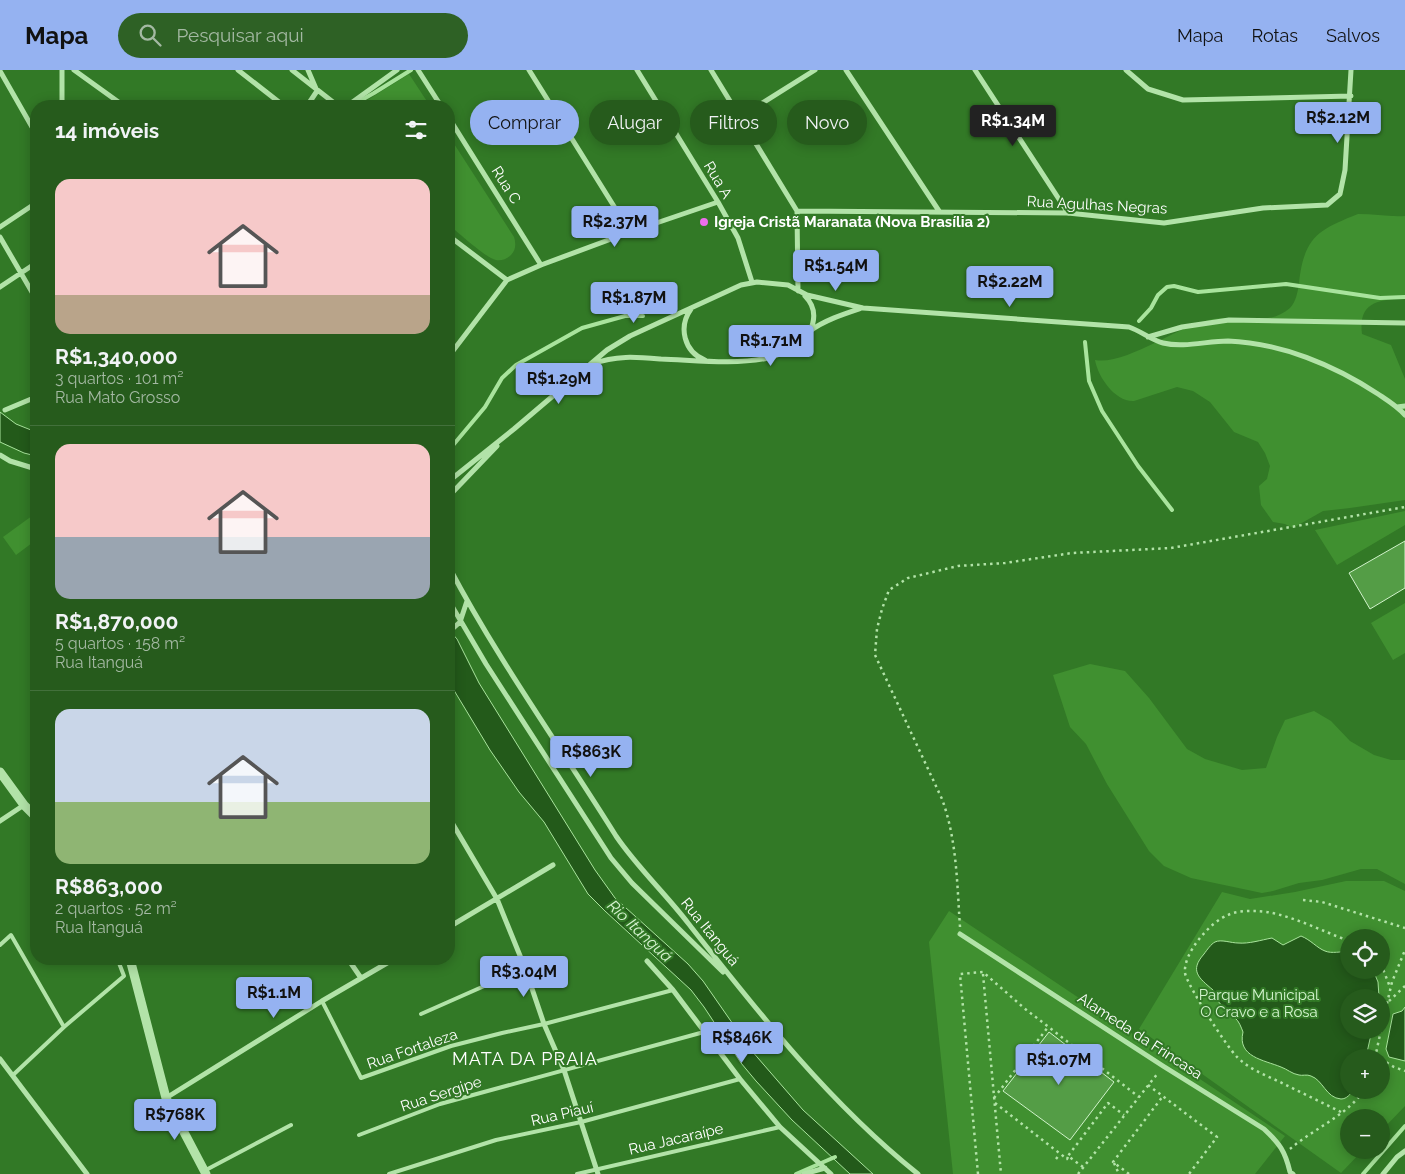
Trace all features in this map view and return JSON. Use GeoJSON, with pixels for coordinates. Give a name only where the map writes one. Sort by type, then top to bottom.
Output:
{"type":"FeatureCollection","features":[{"type":"Feature","properties":{"kind":"street"},"geometry":{"type":"LineString","coordinates":[[62,70],[62,100]]}},
{"type":"Feature","properties":{"kind":"street"},"geometry":{"type":"LineString","coordinates":[[74,70],[116,100]]}},
{"type":"Feature","properties":{"kind":"street"},"geometry":{"type":"LineString","coordinates":[[238,70],[276,100]]}},
{"type":"Feature","properties":{"kind":"street"},"geometry":{"type":"LineString","coordinates":[[292,70],[330,100]]}},
{"type":"Feature","properties":{"kind":"street"},"geometry":{"type":"LineString","coordinates":[[308,70],[317,90]]}},
{"type":"Feature","properties":{"kind":"street"},"geometry":{"type":"LineString","coordinates":[[355,100],[397,70]]}},
{"type":"Feature","properties":{"kind":"street"},"geometry":{"type":"LineString","coordinates":[[418,70],[437,100]]}},
{"type":"Feature","properties":{"kind":"street"},"geometry":{"type":"LineString","coordinates":[[529,70],[630,232]]}},
{"type":"Feature","properties":{"kind":"street","name":"Rua A"},"geometry":{"type":"LineString","coordinates":[[637,70],[718,202],[742,247],[752,282]]}},
{"type":"Feature","properties":{"kind":"street"},"geometry":{"type":"LineString","coordinates":[[711,70],[730,100]]}},
{"type":"Feature","properties":{"kind":"street"},"geometry":{"type":"LineString","coordinates":[[767,100],[815,70]]}},
{"type":"Feature","properties":{"kind":"street"},"geometry":{"type":"LineString","coordinates":[[846,70],[939,211]]}},
{"type":"Feature","properties":{"kind":"street"},"geometry":{"type":"LineString","coordinates":[[975,70],[1068,214]]}},
{"type":"Feature","properties":{"kind":"street"},"geometry":{"type":"LineString","coordinates":[[1126,70],[1148,89],[1183,100],[1350,96]]}},
{"type":"Feature","properties":{"kind":"street","name":"Rua Agulhas Negras"},"geometry":{"type":"LineString","coordinates":[[797,211],[939,211],[1068,214],[1164,223],[1262,208],[1327,205],[1340,194],[1345,170],[1351,70]]}},
{"type":"Feature","properties":{"kind":"street"},"geometry":{"type":"LineString","coordinates":[[0,72],[30,124]]}},
{"type":"Feature","properties":{"kind":"street"},"geometry":{"type":"LineString","coordinates":[[311,100],[317,90]]}},
{"type":"Feature","properties":{"kind":"street","name":"Rua C"},"geometry":{"type":"LineString","coordinates":[[455,127],[542,265]]}},
{"type":"Feature","properties":{"kind":"street"},"geometry":{"type":"LineString","coordinates":[[757,145],[797,211],[800,292]]}},
{"type":"Feature","properties":{"kind":"street"},"geometry":{"type":"LineString","coordinates":[[455,348],[507,280],[630,232],[718,202]]}},
{"type":"Feature","properties":{"kind":"street"},"geometry":{"type":"LineString","coordinates":[[0,227],[30,207]]}},
{"type":"Feature","properties":{"kind":"street"},"geometry":{"type":"LineString","coordinates":[[0,237],[30,288]]}},
{"type":"Feature","properties":{"kind":"street"},"geometry":{"type":"LineString","coordinates":[[455,241],[507,280]]}},
{"type":"Feature","properties":{"kind":"street"},"geometry":{"type":"LineString","coordinates":[[0,287],[30,267]]}},
{"type":"Feature","properties":{"kind":"street"},"geometry":{"type":"LineString","coordinates":[[455,476],[514,430],[618,342],[741,285],[752,282],[788,285],[800,292],[811,302],[814,313],[813,325],[810,331]]}},
{"type":"Feature","properties":{"kind":"street"},"geometry":{"type":"LineString","coordinates":[[800,292],[863,308],[1120,326],[1138,330],[1156,341],[1172,344],[1225,341],[1260,344],[1310,360],[1346,375],[1397,407],[1405,415]]}},
{"type":"Feature","properties":{"kind":"street"},"geometry":{"type":"LineString","coordinates":[[693,307],[684,323],[684,336],[695,354],[715,362]]}},
{"type":"Feature","properties":{"kind":"street"},"geometry":{"type":"LineString","coordinates":[[590,365],[607,359],[623,357],[715,362],[757,359],[778,354],[792,346],[810,331],[831,320],[863,308]]}},
{"type":"Feature","properties":{"kind":"street"},"geometry":{"type":"LineString","coordinates":[[1148,337],[1182,327],[1229,320],[1405,323]]}},
{"type":"Feature","properties":{"kind":"street"},"geometry":{"type":"LineString","coordinates":[[5,410],[30,400]]}},
{"type":"Feature","properties":{"kind":"street"},"geometry":{"type":"LineString","coordinates":[[1397,407],[1405,406]]}},
{"type":"Feature","properties":{"kind":"street"},"geometry":{"type":"LineString","coordinates":[[455,490],[514,430]]}},
{"type":"Feature","properties":{"kind":"street"},"geometry":{"type":"LineString","coordinates":[[0,455],[10,461],[30,467]]}},
{"type":"Feature","properties":{"kind":"street","name":"Rua Itanguá"},"geometry":{"type":"LineString","coordinates":[[455,578],[517,682],[624,847],[686,920],[736,985]]}},
{"type":"Feature","properties":{"kind":"street"},"geometry":{"type":"LineString","coordinates":[[455,626],[460,622],[467,601]]}},
{"type":"Feature","properties":{"kind":"street","name":"Rua Itanguá"},"geometry":{"type":"LineString","coordinates":[[455,612],[486,664],[615,864],[632,884],[680,932],[736,985]]}},
{"type":"Feature","properties":{"kind":"street"},"geometry":{"type":"LineString","coordinates":[[0,772],[30,811]]}},
{"type":"Feature","properties":{"kind":"street"},"geometry":{"type":"LineString","coordinates":[[0,821],[24,805]]}},
{"type":"Feature","properties":{"kind":"street"},"geometry":{"type":"LineString","coordinates":[[455,829],[496,900],[525,968],[544,1024],[564,1070],[597,1172]]}},
{"type":"Feature","properties":{"kind":"street"},"geometry":{"type":"LineString","coordinates":[[455,924],[553,865]]}},
{"type":"Feature","properties":{"kind":"street","name":"Alameda da Frincasa"},"geometry":{"type":"LineString","coordinates":[[960,934],[1163,1066],[1264,1129],[1278,1142],[1285,1153],[1290,1173]]}},
{"type":"Feature","properties":{"kind":"street"},"geometry":{"type":"LineString","coordinates":[[647,961],[673,990],[740,1079],[780,1127],[831,1174]]}},
{"type":"Feature","properties":{"kind":"street"},"geometry":{"type":"LineString","coordinates":[[130,965],[166,1098],[205,1172]]}},
{"type":"Feature","properties":{"kind":"street"},"geometry":{"type":"LineString","coordinates":[[352,965],[360,978]]}},
{"type":"Feature","properties":{"kind":"street"},"geometry":{"type":"LineString","coordinates":[[166,1098],[322,1000],[383,965]]}},
{"type":"Feature","properties":{"kind":"street"},"geometry":{"type":"LineString","coordinates":[[736,985],[836,1099],[875,1138],[918,1174]]}},
{"type":"Feature","properties":{"kind":"street"},"geometry":{"type":"LineString","coordinates":[[0,1059],[86,1174]]}},
{"type":"Feature","properties":{"kind":"street"},"geometry":{"type":"LineString","coordinates":[[1383,1174],[1397,1157],[1405,1151]]}},
{"type":"Feature","properties":{"kind":"street"},"geometry":{"type":"LineString","coordinates":[[804,1174],[825,1168]]}},
{"type":"Feature","properties":{"kind":"lane"},"geometry":{"type":"LineString","coordinates":[[0,945],[11,935],[64,1026]]}},
{"type":"Feature","properties":{"kind":"lane"},"geometry":{"type":"LineString","coordinates":[[12,1076],[64,1026],[124,976],[120,965]]}},
{"type":"Feature","properties":{"kind":"lane"},"geometry":{"type":"LineString","coordinates":[[421,1014],[525,968]]}},
{"type":"Feature","properties":{"kind":"lane","name":"Rua Fortaleza"},"geometry":{"type":"LineString","coordinates":[[322,1000],[361,1078],[451,1046],[673,990]]}},
{"type":"Feature","properties":{"kind":"lane","name":"Rua Sergipe"},"geometry":{"type":"LineString","coordinates":[[359,1135],[440,1104],[704,1032]]}},
{"type":"Feature","properties":{"kind":"lane","name":"Rua Piauí"},"geometry":{"type":"LineString","coordinates":[[390,1174],[496,1140],[581,1122],[740,1079]]}},
{"type":"Feature","properties":{"kind":"lane"},"geometry":{"type":"LineString","coordinates":[[205,1172],[291,1125]]}},
{"type":"Feature","properties":{"kind":"lane","name":"Rua Jacaraípe"},"geometry":{"type":"LineString","coordinates":[[577,1174],[597,1172],[780,1127]]}},
{"type":"Feature","properties":{"kind":"path"},"geometry":{"type":"LineString","coordinates":[[960,934],[954,841],[950,820],[876,655],[877,630],[889,590],[908,578],[958,566],[1005,563],[1072,553],[1171,548],[1405,507]]}},
{"type":"Feature","properties":{"kind":"path"},"geometry":{"type":"LineString","coordinates":[[1303,900],[1322,902],[1405,928]]}},
{"type":"Feature","properties":{"kind":"path"},"geometry":{"type":"LineString","coordinates":[[1340,938],[1278,914],[1255,911],[1235,913],[1222,918],[1202,935],[1190,953],[1185,966],[1186,978],[1236,1056],[1256,1071],[1340,1111]]}},
{"type":"Feature","properties":{"kind":"path"},"geometry":{"type":"LineString","coordinates":[[1390,993],[1405,950]]}},
{"type":"Feature","properties":{"kind":"path"},"geometry":{"type":"LineString","coordinates":[[983,972],[1001,1174]]}},
{"type":"Feature","properties":{"kind":"path"},"geometry":{"type":"LineString","coordinates":[[978,1174],[960,974],[983,972],[1048,1027],[1139,1097]]}},
{"type":"Feature","properties":{"kind":"path"},"geometry":{"type":"LineString","coordinates":[[1387,979],[1391,988]]}},
{"type":"Feature","properties":{"kind":"path"},"geometry":{"type":"LineString","coordinates":[[1390,1000],[1405,986]]}},
{"type":"Feature","properties":{"kind":"path"},"geometry":{"type":"LineString","coordinates":[[994,1098],[1048,1027]]}},
{"type":"Feature","properties":{"kind":"path"},"geometry":{"type":"LineString","coordinates":[[1390,1064],[1405,1071]]}},
{"type":"Feature","properties":{"kind":"path"},"geometry":{"type":"LineString","coordinates":[[1078,1174],[1163,1066]]}},
{"type":"Feature","properties":{"kind":"path"},"geometry":{"type":"LineString","coordinates":[[1148,1085],[1217,1137],[1189,1174]]}},
{"type":"Feature","properties":{"kind":"path"},"geometry":{"type":"LineString","coordinates":[[1113,1162],[1163,1096]]}},
{"type":"Feature","properties":{"kind":"path"},"geometry":{"type":"LineString","coordinates":[[1346,1109],[1358,1099]]}},
{"type":"Feature","properties":{"kind":"path"},"geometry":{"type":"LineString","coordinates":[[994,1103],[1067,1159],[1108,1103],[1124,1115]]}},
{"type":"Feature","properties":{"kind":"path"},"geometry":{"type":"LineString","coordinates":[[1285,1153],[1301,1139],[1340,1113]]}},
{"type":"Feature","properties":{"kind":"path"},"geometry":{"type":"LineString","coordinates":[[1056,1159],[1060,1154]]}},
{"type":"Feature","properties":{"kind":"path"},"geometry":{"type":"LineString","coordinates":[[1068,1156],[1083,1168]]}},
{"type":"Feature","properties":{"kind":"path"},"geometry":{"type":"LineString","coordinates":[[1113,1162],[1119,1174]]}},
{"type":"Feature","properties":{"kind":"path"},"geometry":{"type":"LineString","coordinates":[[1113,1162],[1129,1174]]}},
{"type":"Feature","properties":{"kind":"green space"},"geometry":{"type":"Polygon","coordinates":[[[409,74],[426,100],[368,100],[409,74]]]}},
{"type":"Feature","properties":{"kind":"green space"},"geometry":{"type":"Polygon","coordinates":[[[455,145],[514,237],[514,251],[506,259],[498,260],[492,258],[455,230],[455,145]]]}},
{"type":"Feature","properties":{"kind":"green space"},"geometry":{"type":"Polygon","coordinates":[[[1358,214],[1405,216],[1405,298],[1378,302],[1367,309],[1363,315],[1362,334],[1391,345],[1405,379],[1405,500],[1323,511],[1293,528],[1285,524],[1273,522],[1261,505],[1259,486],[1267,479],[1270,466],[1258,442],[1234,432],[1210,402],[1193,391],[1177,387],[1134,401],[1120,397],[1108,387],[1100,374],[1095,360],[1121,357],[1184,329],[1213,319],[1263,319],[1282,314],[1292,306],[1295,300],[1301,267],[1309,245],[1315,237],[1333,225],[1358,214]]]}},
{"type":"Feature","properties":{"kind":"green space"},"geometry":{"type":"Polygon","coordinates":[[[1405,511],[1405,525],[1337,565],[1315,530],[1405,511]]]}},
{"type":"Feature","properties":{"kind":"green space"},"geometry":{"type":"Polygon","coordinates":[[[30,517],[30,544],[16,555],[3,537],[30,517]]]}},
{"type":"Feature","properties":{"kind":"green space"},"geometry":{"type":"Polygon","coordinates":[[[1405,603],[1405,653],[1393,660],[1371,623],[1405,603]]]}},
{"type":"Feature","properties":{"kind":"green space"},"geometry":{"type":"Polygon","coordinates":[[[1090,664],[1125,671],[1149,698],[1187,749],[1205,759],[1242,770],[1266,768],[1285,720],[1314,711],[1331,721],[1350,741],[1374,755],[1391,760],[1405,760],[1405,884],[1377,869],[1361,869],[1322,880],[1299,883],[1262,893],[1191,878],[1164,866],[1149,851],[1107,784],[1086,744],[1070,727],[1053,675],[1090,664]]]}},
{"type":"Feature","properties":{"kind":"green space","name":"Parque Municipal O Cravo e a Rosa"},"geometry":{"type":"Polygon","coordinates":[[[1346,881],[1384,881],[1405,891],[1405,1106],[1390,1122],[1390,1109],[1340,1109],[1340,1159],[1354,1159],[1341,1173],[1139,1029],[1222,892],[1250,899],[1346,881]]]}},
{"type":"Feature","properties":{"kind":"green space"},"geometry":{"type":"Polygon","coordinates":[[[949,911],[1285,1136],[1255,1174],[953,1174],[929,942],[949,911]]]}},
{"type":"Feature","properties":{"kind":"water"},"geometry":{"type":"Polygon","coordinates":[[[0,412],[16,424],[30,430],[30,454],[24,453],[0,442],[0,412]]]}},
{"type":"Feature","properties":{"kind":"water","name":"Rio Itanguá"},"geometry":{"type":"Polygon","coordinates":[[[455,637],[479,683],[595,870],[615,898],[688,964],[703,981],[751,1050],[803,1110],[873,1174],[850,1174],[792,1120],[756,1081],[741,1063],[691,990],[588,894],[544,822],[519,792],[490,750],[455,692],[455,637]]]}},
{"type":"Feature","properties":{"kind":"water"},"geometry":{"type":"Polygon","coordinates":[[[1301,936],[1325,951],[1340,952],[1340,979],[1377,979],[1378,982],[1378,989],[1340,989],[1340,1039],[1370,1039],[1368,1049],[1340,1049],[1340,1099],[1332,1096],[1315,1078],[1308,1075],[1294,1074],[1248,1052],[1244,1047],[1242,1040],[1243,1032],[1239,1022],[1219,1002],[1213,990],[1198,974],[1197,965],[1209,947],[1215,942],[1246,943],[1272,938],[1283,945],[1301,936]]]}},
{"type":"Feature","properties":{"kind":"water"},"geometry":{"type":"Polygon","coordinates":[[[1405,1007],[1405,1061],[1390,1057],[1390,1049],[1386,1049],[1388,1039],[1390,1039],[1393,1014],[1402,1011],[1405,1007]]]}},
{"type":"Feature","properties":{"kind":"building"},"geometry":{"type":"Polygon","coordinates":[[[1405,541],[1405,588],[1370,609],[1349,573],[1405,541]]]}},
{"type":"Feature","properties":{"kind":"building"},"geometry":{"type":"Polygon","coordinates":[[[1049,1032],[1114,1082],[1070,1140],[1003,1091],[1049,1032]]]}},
{"type":"Feature","properties":{"kind":"waterway"},"geometry":{"type":"LineString","coordinates":[[362,100],[411,70]]}},
{"type":"Feature","properties":{"kind":"waterway"},"geometry":{"type":"LineString","coordinates":[[1139,321],[1151,308],[1158,295],[1167,287],[1174,286],[1198,292],[1286,284],[1380,298],[1405,297]]}},
{"type":"Feature","properties":{"kind":"waterway"},"geometry":{"type":"LineString","coordinates":[[455,443],[485,407],[502,378],[516,365],[582,328],[625,316],[643,316]]}},
{"type":"Feature","properties":{"kind":"waterway"},"geometry":{"type":"LineString","coordinates":[[1085,342],[1089,381],[1102,411],[1138,466],[1172,510]]}},
{"type":"Feature","properties":{"kind":"waterway"},"geometry":{"type":"LineString","coordinates":[[1363,1174],[1405,1126]]}},
{"type":"Feature","properties":{"kind":"waterway"},"geometry":{"type":"LineString","coordinates":[[796,1174],[835,1157]]}},
{"type":"Feature","properties":{"kind":"place","name":"Igreja Cristã Maranata (Nova Brasília 2)"},"geometry":{"type":"Point","coordinates":[704,222]}},
{"type":"Feature","properties":{"kind":"district","name":"MATA DA PRAIA"},"geometry":{"type":"Point","coordinates":[525,1058]}}]}
